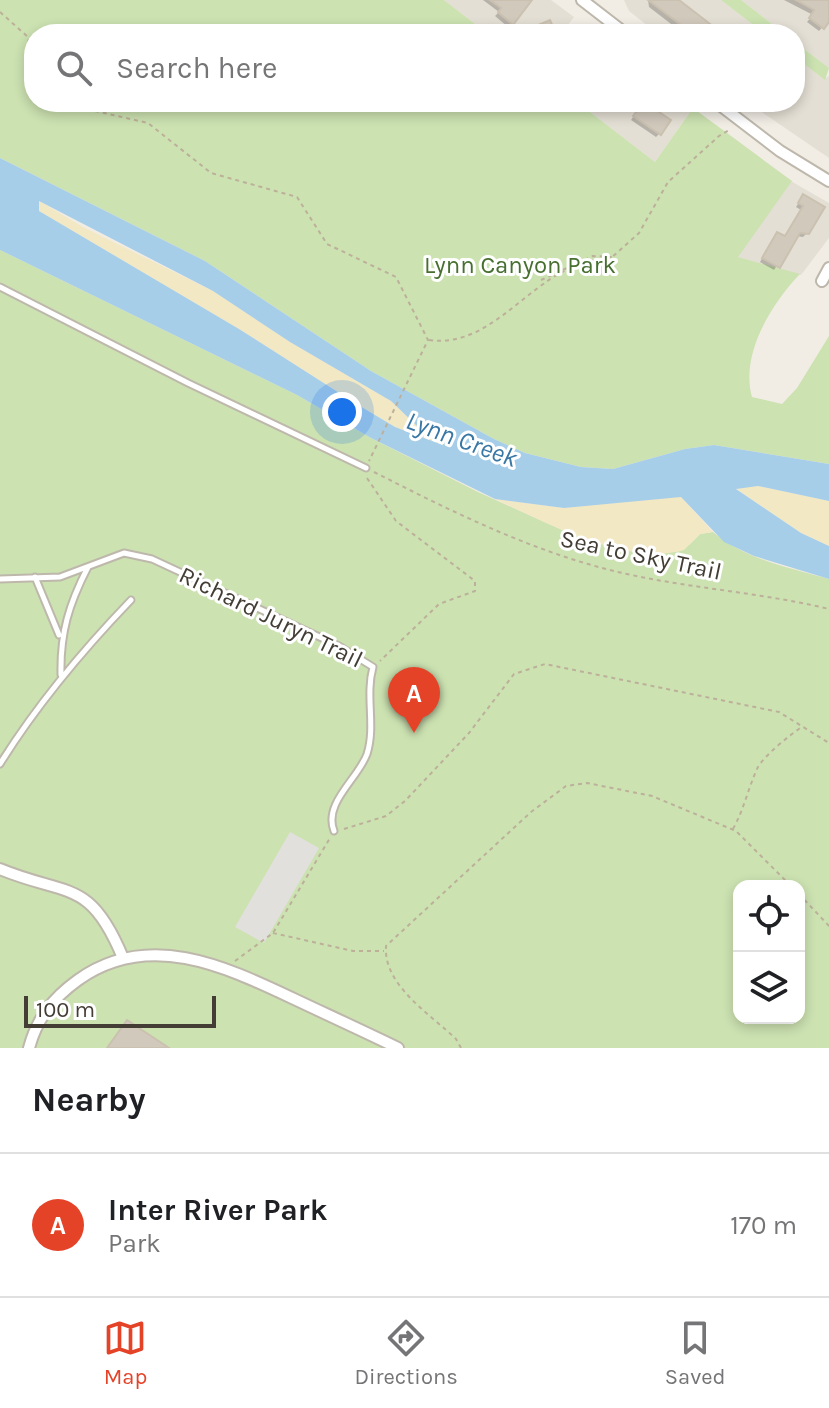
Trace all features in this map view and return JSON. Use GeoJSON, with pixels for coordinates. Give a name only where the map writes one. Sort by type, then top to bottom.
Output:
{"type":"FeatureCollection","features":[{"type":"Feature","properties":{"kind":"street"},"geometry":{"type":"LineString","coordinates":[[582,0],[613,24]]}},
{"type":"Feature","properties":{"kind":"street"},"geometry":{"type":"LineString","coordinates":[[729,112],[829,181]]}},
{"type":"Feature","properties":{"kind":"street"},"geometry":{"type":"LineString","coordinates":[[822,281],[829,268]]}},
{"type":"Feature","properties":{"kind":"street"},"geometry":{"type":"LineString","coordinates":[[0,869],[68,889],[90,900],[111,929],[123,958]]}},
{"type":"Feature","properties":{"kind":"street"},"geometry":{"type":"LineString","coordinates":[[29,1048],[35,1026],[59,994],[90,972],[123,958],[184,956],[227,967],[398,1048]]}},
{"type":"Feature","properties":{"kind":"lane"},"geometry":{"type":"LineString","coordinates":[[0,287],[188,383],[366,468]]}},
{"type":"Feature","properties":{"kind":"lane","name":"Richard Juryn Trail"},"geometry":{"type":"LineString","coordinates":[[0,579],[60,577],[124,553],[152,559],[339,646],[373,667],[366,756],[333,810],[331,822],[334,831]]}},
{"type":"Feature","properties":{"kind":"lane"},"geometry":{"type":"LineString","coordinates":[[61,675],[60,639],[68,606],[89,566]]}},
{"type":"Feature","properties":{"kind":"lane"},"geometry":{"type":"LineString","coordinates":[[35,577],[60,639]]}},
{"type":"Feature","properties":{"kind":"lane"},"geometry":{"type":"LineString","coordinates":[[0,764],[61,675],[131,600]]}},
{"type":"Feature","properties":{"kind":"path"},"geometry":{"type":"LineString","coordinates":[[0,12],[24,33]]}},
{"type":"Feature","properties":{"kind":"path"},"geometry":{"type":"LineString","coordinates":[[100,112],[148,123],[211,173],[297,197],[327,244],[396,277],[428,340],[412,379],[371,454]]}},
{"type":"Feature","properties":{"kind":"path"},"geometry":{"type":"LineString","coordinates":[[723,120],[723,133]]}},
{"type":"Feature","properties":{"kind":"path"},"geometry":{"type":"LineString","coordinates":[[428,340],[445,342],[496,322],[539,284],[592,259],[613,257],[639,233],[668,182],[723,133],[743,123]]}},
{"type":"Feature","properties":{"kind":"path"},"geometry":{"type":"LineString","coordinates":[[366,468],[366,477],[396,521],[475,581],[475,591],[439,604],[373,667]]}},
{"type":"Feature","properties":{"kind":"path","name":"Sea to Sky Trail"},"geometry":{"type":"LineString","coordinates":[[366,468],[444,508],[549,552],[608,569],[829,609]]}},
{"type":"Feature","properties":{"kind":"path"},"geometry":{"type":"LineString","coordinates":[[227,967],[273,933],[334,831],[386,816],[405,801],[469,733],[514,674],[529,667],[569,666],[756,706],[779,712],[829,743]]}},
{"type":"Feature","properties":{"kind":"path"},"geometry":{"type":"LineString","coordinates":[[732,830],[758,765],[772,755],[777,744],[804,725]]}},
{"type":"Feature","properties":{"kind":"path"},"geometry":{"type":"LineString","coordinates":[[461,1048],[456,1039],[398,984],[385,963],[386,946],[531,812],[566,786],[587,783],[652,796],[732,830],[785,880]]}},
{"type":"Feature","properties":{"kind":"path"},"geometry":{"type":"LineString","coordinates":[[805,900],[829,926]]}},
{"type":"Feature","properties":{"kind":"path"},"geometry":{"type":"LineString","coordinates":[[273,933],[353,951],[385,951]]}},
{"type":"Feature","properties":{"kind":"shaded area"},"geometry":{"type":"Polygon","coordinates":[[[444,0],[551,0],[574,17],[569,24],[475,24],[444,0]]]}},
{"type":"Feature","properties":{"kind":"shaded area"},"geometry":{"type":"Polygon","coordinates":[[[624,0],[721,0],[752,24],[645,24],[629,11],[624,0]]]}},
{"type":"Feature","properties":{"kind":"shaded area"},"geometry":{"type":"Polygon","coordinates":[[[741,0],[829,0],[829,68],[805,50],[805,24],[772,24],[741,0]]]}},
{"type":"Feature","properties":{"kind":"shaded area"},"geometry":{"type":"Polygon","coordinates":[[[805,65],[824,79],[829,76],[829,158],[762,112],[805,112],[805,65]]]}},
{"type":"Feature","properties":{"kind":"shaded area"},"geometry":{"type":"Polygon","coordinates":[[[590,112],[690,112],[655,162],[590,112]]]}},
{"type":"Feature","properties":{"kind":"shaded area"},"geometry":{"type":"Polygon","coordinates":[[[789,180],[829,203],[829,238],[801,275],[737,257],[789,180]]]}},
{"type":"Feature","properties":{"kind":"shaded area"},"geometry":{"type":"Polygon","coordinates":[[[290,832],[319,848],[264,943],[235,927],[290,832]]]}},
{"type":"Feature","properties":{"kind":"green space","name":"Lynn Canyon Park"},"geometry":{"type":"Polygon","coordinates":[[[0,0],[444,0],[475,24],[24,24],[24,112],[590,112],[655,162],[690,112],[698,112],[792,181],[738,257],[800,274],[779,300],[761,331],[750,364],[749,381],[752,397],[782,404],[797,388],[829,336],[829,464],[714,445],[685,449],[613,469],[581,467],[525,453],[371,371],[205,261],[0,158],[0,0]]]}},
{"type":"Feature","properties":{"kind":"green space"},"geometry":{"type":"Polygon","coordinates":[[[721,0],[741,0],[772,24],[752,24],[721,0]]]}},
{"type":"Feature","properties":{"kind":"green space"},"geometry":{"type":"Polygon","coordinates":[[[805,50],[829,68],[825,80],[805,65],[805,50]]]}},
{"type":"Feature","properties":{"kind":"green space"},"geometry":{"type":"Polygon","coordinates":[[[0,250],[297,395],[371,438],[478,492],[569,533],[626,548],[689,545],[700,534],[713,532],[753,556],[829,579],[829,1048],[0,1048],[0,250]]]}},
{"type":"Feature","properties":{"kind":"sand"},"geometry":{"type":"Polygon","coordinates":[[[39,201],[83,227],[213,291],[290,342],[391,401],[418,427],[443,441],[443,445],[395,427],[355,403],[239,329],[39,211],[39,201]]]}},
{"type":"Feature","properties":{"kind":"sand"},"geometry":{"type":"Polygon","coordinates":[[[758,486],[829,501],[829,546],[801,533],[735,488],[758,486]]]}},
{"type":"Feature","properties":{"kind":"sand"},"geometry":{"type":"Polygon","coordinates":[[[662,496],[681,497],[713,532],[700,534],[684,550],[662,554],[637,552],[587,540],[495,499],[564,508],[662,496]]]}},
{"type":"Feature","properties":{"kind":"water","name":"Lynn Creek"},"geometry":{"type":"Polygon","coordinates":[[[0,158],[205,261],[371,371],[525,453],[581,467],[613,469],[685,449],[714,445],[829,464],[829,501],[758,486],[736,489],[801,533],[829,546],[829,579],[754,556],[724,542],[681,497],[564,508],[495,499],[371,438],[297,395],[0,250],[0,158]],[[39,201],[39,211],[239,329],[355,403],[395,427],[443,445],[443,441],[418,427],[391,401],[290,342],[213,291],[39,201]]]}},
{"type":"Feature","properties":{"kind":"building"},"geometry":{"type":"Polygon","coordinates":[[[490,0],[532,0],[514,24],[498,12],[501,8],[490,0]]]}},
{"type":"Feature","properties":{"kind":"building"},"geometry":{"type":"Polygon","coordinates":[[[648,0],[679,0],[710,24],[680,24],[648,0]]]}},
{"type":"Feature","properties":{"kind":"building"},"geometry":{"type":"Polygon","coordinates":[[[796,0],[829,0],[829,22],[824,29],[809,18],[814,10],[796,0]]]}},
{"type":"Feature","properties":{"kind":"building"},"geometry":{"type":"Polygon","coordinates":[[[636,112],[659,112],[671,120],[661,135],[633,116],[636,112]]]}},
{"type":"Feature","properties":{"kind":"building"},"geometry":{"type":"Polygon","coordinates":[[[803,194],[825,207],[809,234],[800,233],[780,268],[762,258],[777,232],[785,236],[803,206],[798,203],[803,194]]]}},
{"type":"Feature","properties":{"kind":"building"},"geometry":{"type":"Polygon","coordinates":[[[127,1020],[169,1048],[107,1048],[127,1020]]]}},
{"type":"Feature","properties":{"kind":"place","name":"Inter River Park"},"geometry":{"type":"Point","coordinates":[414,733]}}]}
